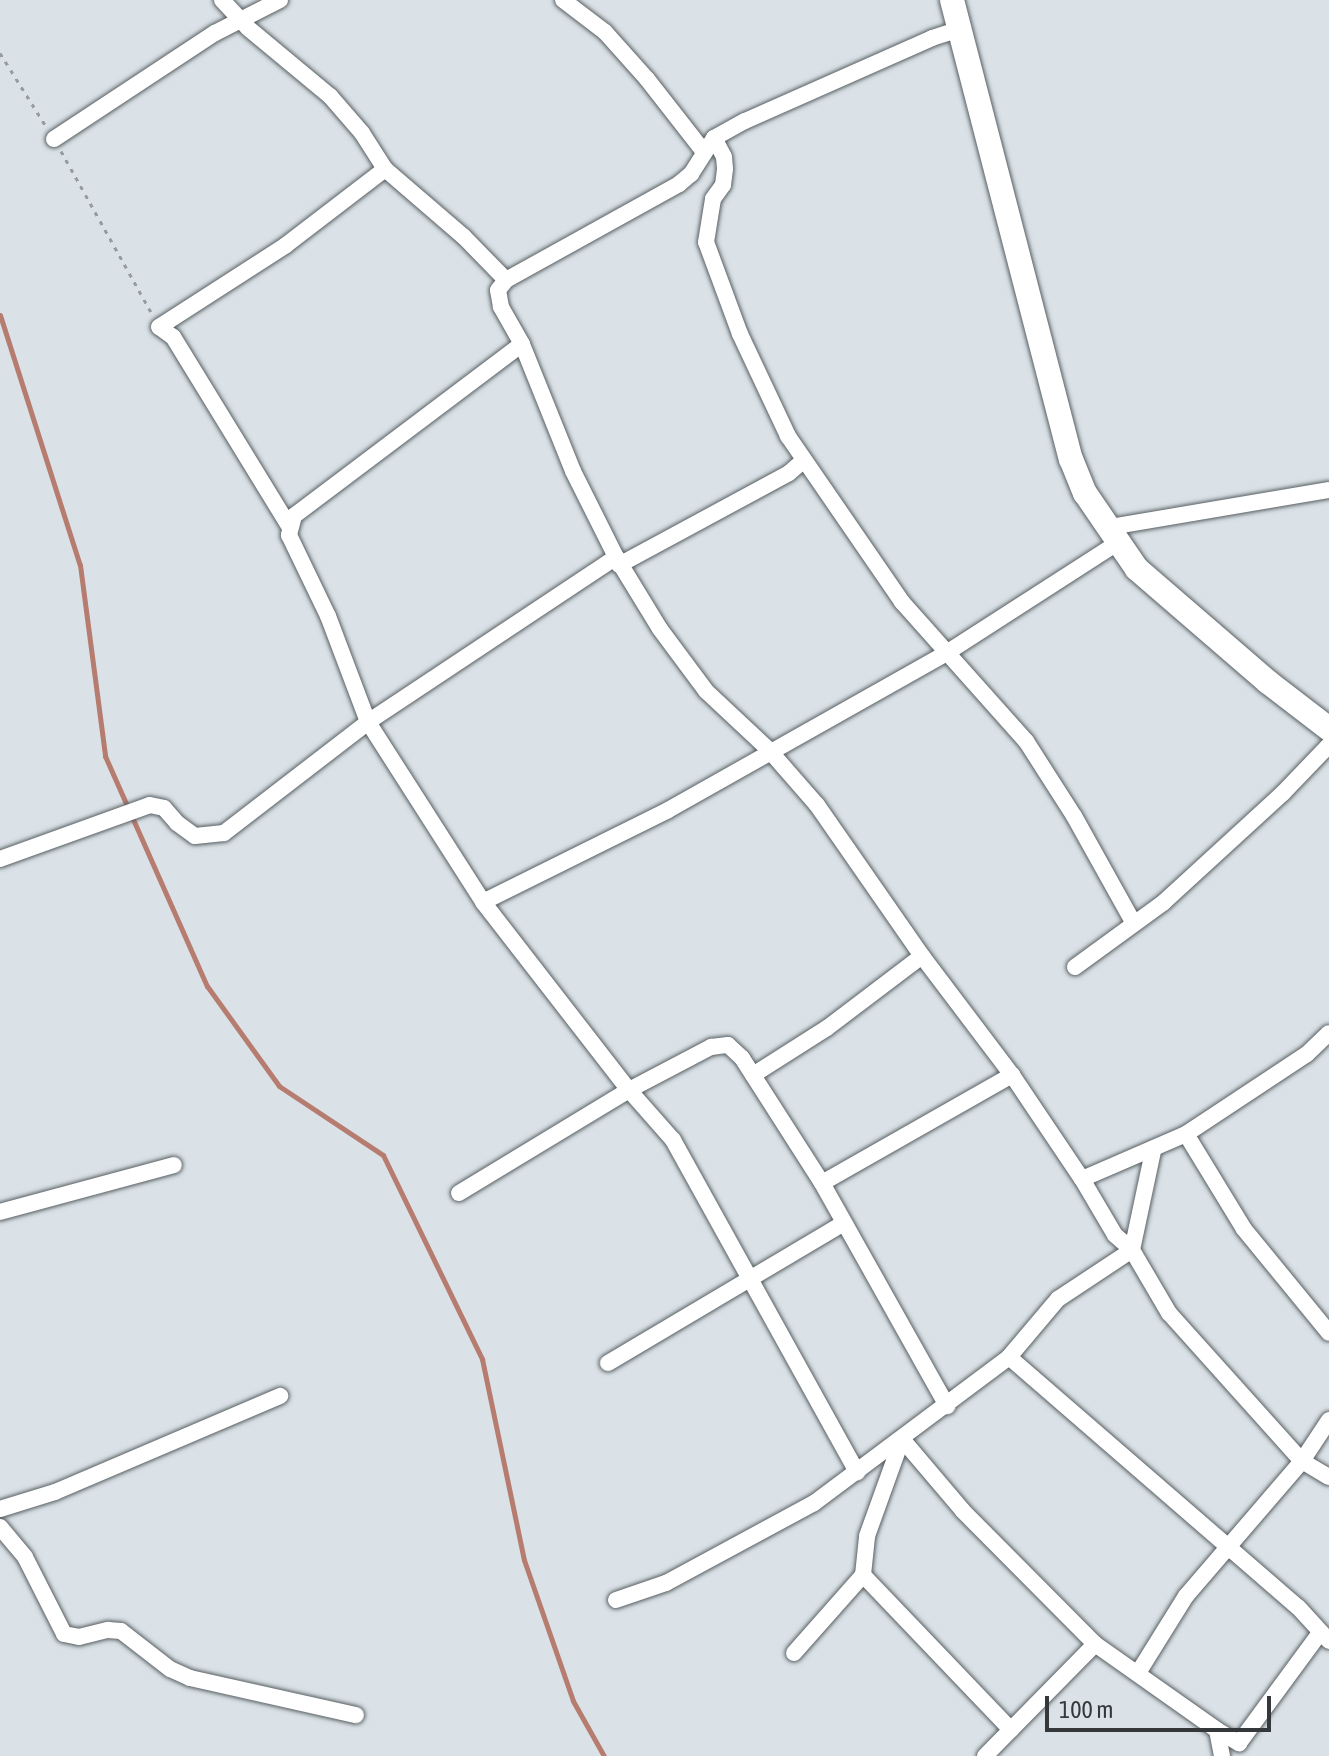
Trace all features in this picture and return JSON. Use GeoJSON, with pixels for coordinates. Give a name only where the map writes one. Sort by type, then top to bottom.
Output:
{"type":"FeatureCollection","features":[{"type":"Feature","properties":{"kind":"street"},"geometry":{"type":"LineString","coordinates":[[222,0],[240,21],[330,96],[362,133],[385,169],[464,237],[506,280]]}},
{"type":"Feature","properties":{"kind":"street"},"geometry":{"type":"LineString","coordinates":[[54,139],[144,77],[280,0]]}},
{"type":"Feature","properties":{"kind":"street"},"geometry":{"type":"LineString","coordinates":[[563,0],[605,32],[709,145],[724,157],[723,185],[713,199],[706,242],[745,345],[803,461],[878,570],[945,654],[1026,741],[1074,816],[1133,922]]}},
{"type":"Feature","properties":{"kind":"street"},"geometry":{"type":"LineString","coordinates":[[952,0],[1071,459],[1085,493],[1137,569],[1216,638],[1329,729]]}},
{"type":"Feature","properties":{"kind":"street"},"geometry":{"type":"LineString","coordinates":[[960,29],[810,91],[709,145],[691,174],[679,184],[506,280],[498,290],[501,307],[522,344],[573,471],[618,561],[706,691],[769,750],[817,805],[922,956],[1012,1075],[1082,1179],[1115,1235],[1132,1250],[1169,1313],[1302,1461],[1329,1477]]}},
{"type":"Feature","properties":{"kind":"street"},"geometry":{"type":"LineString","coordinates":[[385,169],[286,245],[159,327],[173,337],[289,526],[292,543],[328,616],[368,722],[483,902],[629,1090],[673,1140],[857,1472]]}},
{"type":"Feature","properties":{"kind":"street"},"geometry":{"type":"LineString","coordinates":[[289,526],[294,516],[522,344]]}},
{"type":"Feature","properties":{"kind":"street"},"geometry":{"type":"LineString","coordinates":[[0,859],[150,805],[164,808],[195,836],[213,837],[224,833],[368,722],[618,561],[789,473],[803,461]]}},
{"type":"Feature","properties":{"kind":"street"},"geometry":{"type":"LineString","coordinates":[[483,902],[562,861],[615,840],[769,750],[945,654],[1113,535],[1329,490]]}},
{"type":"Feature","properties":{"kind":"street"},"geometry":{"type":"LineString","coordinates":[[1075,967],[1164,902],[1231,842],[1329,745]]}},
{"type":"Feature","properties":{"kind":"street"},"geometry":{"type":"LineString","coordinates":[[753,1075],[827,1028],[922,956]]}},
{"type":"Feature","properties":{"kind":"street"},"geometry":{"type":"LineString","coordinates":[[1082,1179],[1153,1151],[1186,1134],[1307,1054],[1329,1033]]}},
{"type":"Feature","properties":{"kind":"street"},"geometry":{"type":"LineString","coordinates":[[459,1193],[629,1090],[718,1045],[732,1047],[822,1183],[947,1406]]}},
{"type":"Feature","properties":{"kind":"street"},"geometry":{"type":"LineString","coordinates":[[822,1183],[1012,1075]]}},
{"type":"Feature","properties":{"kind":"street"},"geometry":{"type":"LineString","coordinates":[[1186,1134],[1244,1229],[1327,1327]]}},
{"type":"Feature","properties":{"kind":"street"},"geometry":{"type":"LineString","coordinates":[[616,1600],[666,1583],[814,1503],[1009,1357],[1066,1293],[1132,1250],[1153,1151]]}},
{"type":"Feature","properties":{"kind":"street"},"geometry":{"type":"LineString","coordinates":[[0,1212],[174,1165]]}},
{"type":"Feature","properties":{"kind":"street"},"geometry":{"type":"LineString","coordinates":[[608,1363],[844,1223]]}},
{"type":"Feature","properties":{"kind":"street"},"geometry":{"type":"LineString","coordinates":[[902,1439],[963,1511],[1095,1644],[1239,1743],[1324,1637],[1298,1607],[1009,1357]]}},
{"type":"Feature","properties":{"kind":"street"},"geometry":{"type":"LineString","coordinates":[[0,1509],[55,1492],[280,1396]]}},
{"type":"Feature","properties":{"kind":"street"},"geometry":{"type":"LineString","coordinates":[[1138,1673],[1186,1596],[1302,1461],[1329,1420]]}},
{"type":"Feature","properties":{"kind":"street"},"geometry":{"type":"LineString","coordinates":[[794,1653],[863,1575],[867,1536],[902,1439]]}},
{"type":"Feature","properties":{"kind":"street"},"geometry":{"type":"LineString","coordinates":[[0,1527],[25,1557],[64,1634],[79,1637],[121,1631],[160,1663],[190,1678],[356,1715]]}},
{"type":"Feature","properties":{"kind":"street"},"geometry":{"type":"LineString","coordinates":[[863,1575],[1011,1730]]}},
{"type":"Feature","properties":{"kind":"street"},"geometry":{"type":"LineString","coordinates":[[985,1756],[1095,1644]]}},
{"type":"Feature","properties":{"kind":"street"},"geometry":{"type":"LineString","coordinates":[[1217,1730],[1222,1756]]}},
{"type":"Feature","properties":{"kind":"path"},"geometry":{"type":"LineString","coordinates":[[0,53],[54,139],[159,327]]}},
{"type":"Feature","properties":{"kind":"waterway"},"geometry":{"type":"LineString","coordinates":[[0,315],[80,565],[105,756],[207,986],[279,1086],[383,1155],[482,1359],[524,1560],[573,1701],[604,1756]]}}]}
